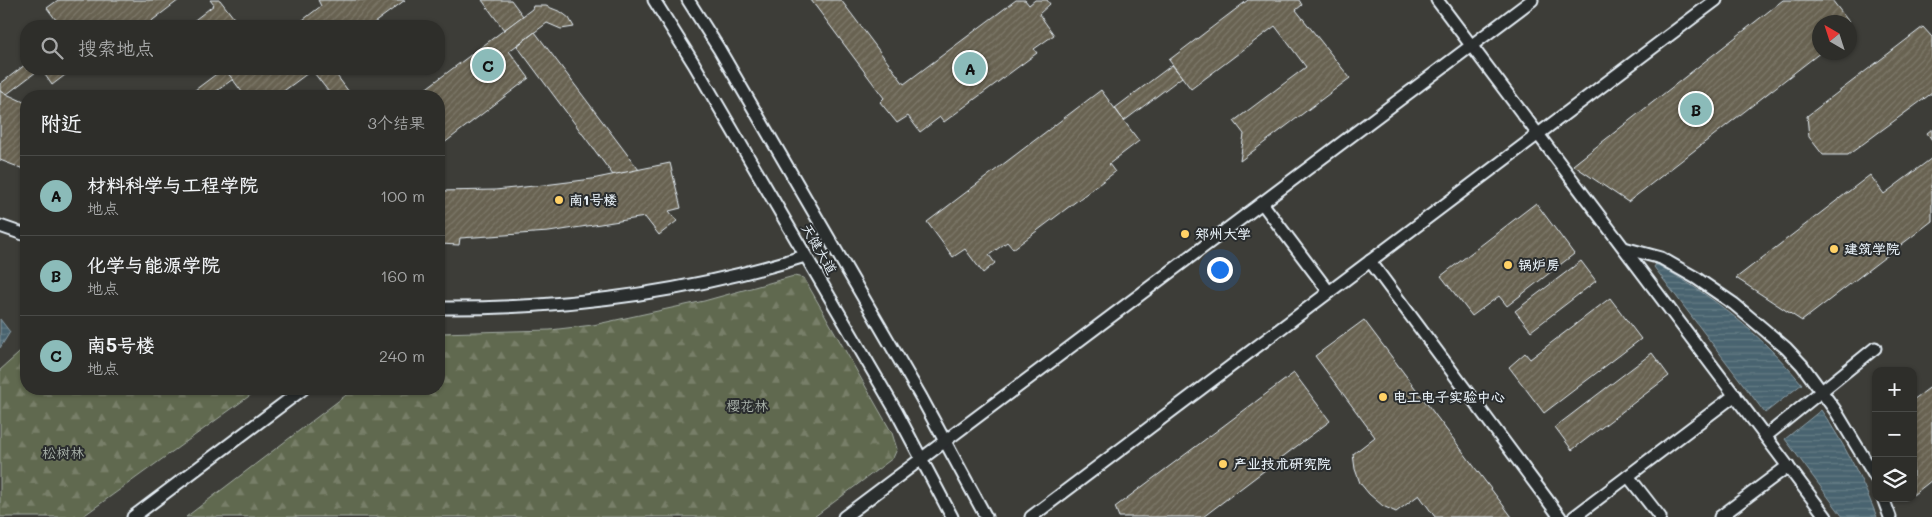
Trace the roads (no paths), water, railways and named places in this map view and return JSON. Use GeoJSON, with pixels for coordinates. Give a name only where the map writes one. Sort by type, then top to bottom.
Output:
{"type":"FeatureCollection","features":[{"type":"Feature","properties":{"kind":"lane","name":"天健大道"},"geometry":{"type":"LineString","coordinates":[[654,0],[694,64],[896,411],[952,517]]}},
{"type":"Feature","properties":{"kind":"lane","name":"天健大道"},"geometry":{"type":"LineString","coordinates":[[688,0],[719,49],[836,249],[986,517]]}},
{"type":"Feature","properties":{"kind":"lane"},"geometry":{"type":"LineString","coordinates":[[1436,0],[1826,517]]}},
{"type":"Feature","properties":{"kind":"lane"},"geometry":{"type":"LineString","coordinates":[[844,517],[1532,0]]}},
{"type":"Feature","properties":{"kind":"lane"},"geometry":{"type":"LineString","coordinates":[[1031,517],[1716,0]]}},
{"type":"Feature","properties":{"kind":"lane"},"geometry":{"type":"LineString","coordinates":[[1262,203],[1329,292]]}},
{"type":"Feature","properties":{"kind":"lane"},"geometry":{"type":"LineString","coordinates":[[0,226],[20,233]]}},
{"type":"Feature","properties":{"kind":"lane"},"geometry":{"type":"LineString","coordinates":[[1624,248],[1661,258],[1696,278],[1734,304],[1786,348],[1802,365],[1821,392],[1855,441],[1872,471]]}},
{"type":"Feature","properties":{"kind":"lane"},"geometry":{"type":"LineString","coordinates":[[445,308],[545,305],[615,298],[667,290],[805,256]]}},
{"type":"Feature","properties":{"kind":"lane"},"geometry":{"type":"LineString","coordinates":[[1370,261],[1560,517]]}},
{"type":"Feature","properties":{"kind":"lane"},"geometry":{"type":"LineString","coordinates":[[1766,436],[1875,348]]}},
{"type":"Feature","properties":{"kind":"lane"},"geometry":{"type":"LineString","coordinates":[[133,517],[296,395]]}},
{"type":"Feature","properties":{"kind":"lane"},"geometry":{"type":"LineString","coordinates":[[1574,517],[1735,395]]}},
{"type":"Feature","properties":{"kind":"lane"},"geometry":{"type":"LineString","coordinates":[[1720,517],[1788,466]]}},
{"type":"Feature","properties":{"kind":"lane"},"geometry":{"type":"LineString","coordinates":[[1628,476],[1660,517]]}},
{"type":"Feature","properties":{"kind":"lane"},"geometry":{"type":"LineString","coordinates":[[1884,502],[1890,517]]}},
{"type":"Feature","properties":{"kind":"water"},"geometry":{"type":"Polygon","coordinates":[[[1656,264],[1698,289],[1735,317],[1786,365],[1802,384],[1765,413],[1654,267],[1656,264]]]}},
{"type":"Feature","properties":{"kind":"water"},"geometry":{"type":"Polygon","coordinates":[[[0,319],[10,332],[0,348],[0,319]]]}},
{"type":"Feature","properties":{"kind":"water"},"geometry":{"type":"Polygon","coordinates":[[[1821,410],[1852,462],[1877,517],[1843,517],[1785,439],[1821,410]]]}},
{"type":"Feature","properties":{"kind":"place","name":"南5号楼"},"geometry":{"type":"Point","coordinates":[488,65]}},
{"type":"Feature","properties":{"kind":"place","name":"材料科学与工程学院"},"geometry":{"type":"Point","coordinates":[970,68]}},
{"type":"Feature","properties":{"kind":"place","name":"化学与能源学院"},"geometry":{"type":"Point","coordinates":[1696,109]}},
{"type":"Feature","properties":{"kind":"place","name":"南1号楼"},"geometry":{"type":"Point","coordinates":[559,200]}},
{"type":"Feature","properties":{"kind":"place","name":"郑州大学"},"geometry":{"type":"Point","coordinates":[1185,234]}},
{"type":"Feature","properties":{"kind":"place","name":"建筑学院"},"geometry":{"type":"Point","coordinates":[1834,249]}},
{"type":"Feature","properties":{"kind":"place","name":"锅炉房"},"geometry":{"type":"Point","coordinates":[1508,265]}},
{"type":"Feature","properties":{"kind":"place","name":"电工电子实验中心"},"geometry":{"type":"Point","coordinates":[1383,397]}},
{"type":"Feature","properties":{"kind":"place","name":"产业技术研究院"},"geometry":{"type":"Point","coordinates":[1223,464]}},
{"type":"Feature","properties":{"kind":"park label","name":"樱花林"},"geometry":{"type":"Point","coordinates":[747,406]}},
{"type":"Feature","properties":{"kind":"park label","name":"松树林"},"geometry":{"type":"Point","coordinates":[63,453]}}]}
